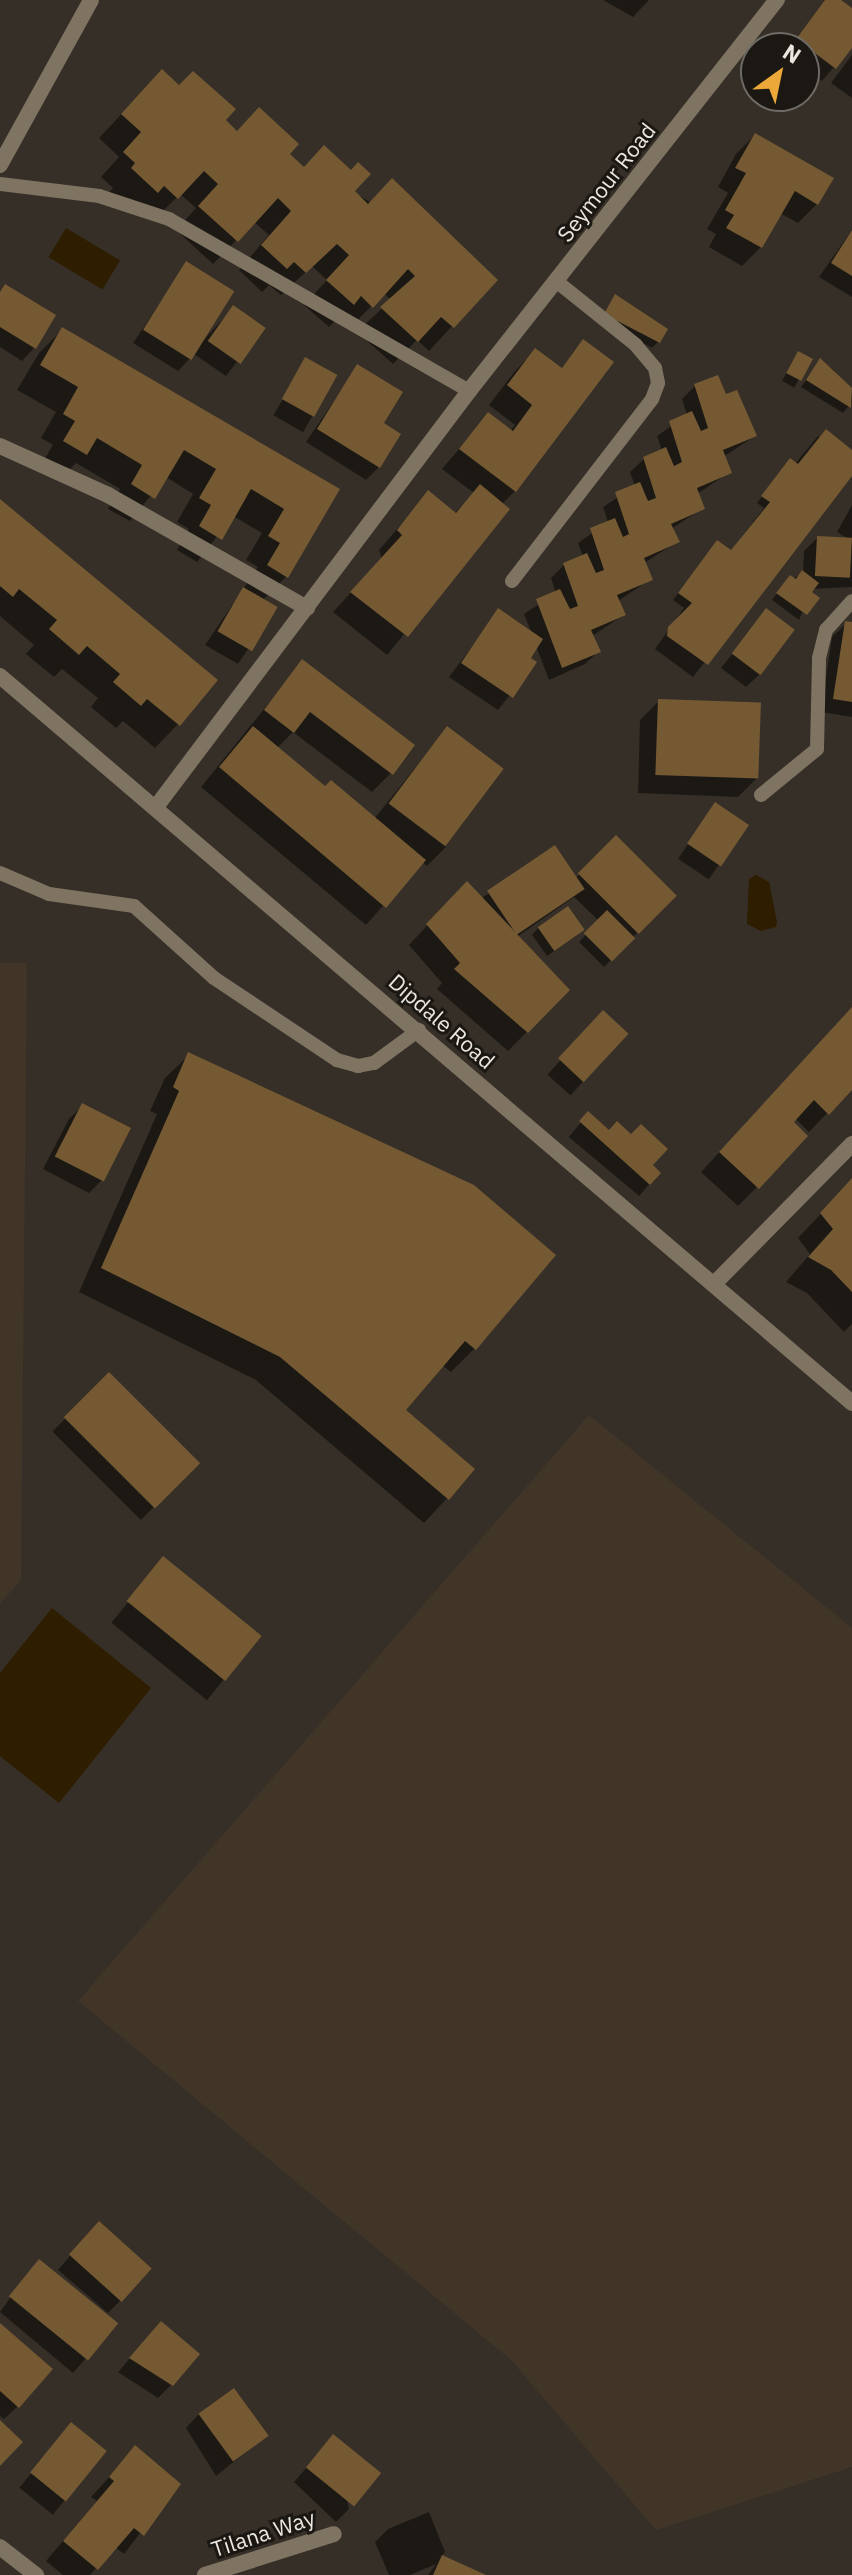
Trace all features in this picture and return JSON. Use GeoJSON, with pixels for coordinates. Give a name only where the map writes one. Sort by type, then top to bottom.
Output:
{"type":"FeatureCollection","features":[{"type":"Feature","properties":{"kind":"street"},"geometry":{"type":"LineString","coordinates":[[0,165],[91,0]]}},
{"type":"Feature","properties":{"kind":"street","name":"Seymour Road"},"geometry":{"type":"LineString","coordinates":[[156,807],[469,391],[777,0]]}},
{"type":"Feature","properties":{"kind":"street"},"geometry":{"type":"LineString","coordinates":[[0,446],[108,495],[307,608]]}},
{"type":"Feature","properties":{"kind":"street","name":"Dipdale Road"},"geometry":{"type":"LineString","coordinates":[[0,676],[419,1030],[852,1403]]}},
{"type":"Feature","properties":{"kind":"street"},"geometry":{"type":"LineString","coordinates":[[714,1284],[852,1144]]}},
{"type":"Feature","properties":{"kind":"street","name":"Tilana Way"},"geometry":{"type":"LineString","coordinates":[[205,2575],[334,2534]]}},
{"type":"Feature","properties":{"kind":"street"},"geometry":{"type":"LineString","coordinates":[[0,2547],[36,2575]]}},
{"type":"Feature","properties":{"kind":"lane"},"geometry":{"type":"LineString","coordinates":[[0,184],[99,196],[169,219],[469,391]]}},
{"type":"Feature","properties":{"kind":"lane"},"geometry":{"type":"LineString","coordinates":[[512,581],[652,399],[658,383],[655,368],[636,345],[556,281]]}},
{"type":"Feature","properties":{"kind":"lane"},"geometry":{"type":"LineString","coordinates":[[761,795],[817,749],[819,658],[826,630],[852,601]]}},
{"type":"Feature","properties":{"kind":"lane"},"geometry":{"type":"LineString","coordinates":[[0,873],[49,894],[134,906],[214,978],[337,1060],[358,1066],[374,1063],[419,1030]]}},
{"type":"Feature","properties":{"kind":"shaded area"},"geometry":{"type":"Polygon","coordinates":[[[66,228],[120,260],[102,290],[48,257],[66,228]]]}},
{"type":"Feature","properties":{"kind":"shaded area"},"geometry":{"type":"Polygon","coordinates":[[[756,875],[769,882],[777,922],[776,927],[761,931],[747,924],[749,879],[756,875]]]}},
{"type":"Feature","properties":{"kind":"shaded area"},"geometry":{"type":"Polygon","coordinates":[[[0,963],[27,963],[21,1580],[0,1604],[0,963]]]}},
{"type":"Feature","properties":{"kind":"shaded area"},"geometry":{"type":"Polygon","coordinates":[[[589,1415],[852,1628],[852,2467],[656,2530],[511,2360],[78,2001],[589,1415]]]}},
{"type":"Feature","properties":{"kind":"shaded area"},"geometry":{"type":"Polygon","coordinates":[[[52,1608],[151,1688],[59,1803],[0,1756],[0,1673],[52,1608]]]}},
{"type":"Feature","properties":{"kind":"building"},"geometry":{"type":"Polygon","coordinates":[[[825,0],[841,0],[852,8],[852,48],[836,69],[820,57],[820,32],[801,32],[825,0]]]}},
{"type":"Feature","properties":{"kind":"building"},"geometry":{"type":"Polygon","coordinates":[[[162,69],[179,85],[193,71],[236,109],[226,120],[237,131],[259,107],[299,144],[290,154],[304,167],[324,145],[351,170],[358,162],[371,174],[355,191],[368,204],[392,178],[498,280],[454,328],[441,317],[418,342],[380,307],[415,276],[408,269],[373,308],[361,296],[354,305],[326,280],[349,255],[337,244],[306,273],[294,262],[287,269],[261,245],[291,211],[278,198],[238,242],[198,206],[218,184],[204,171],[178,199],[164,186],[158,193],[131,168],[135,163],[123,152],[141,132],[121,114],[162,69]]]}},
{"type":"Feature","properties":{"kind":"building"},"geometry":{"type":"Polygon","coordinates":[[[755,133],[834,178],[818,205],[795,191],[762,248],[726,228],[734,215],[725,210],[746,173],[735,168],[755,133]]]}},
{"type":"Feature","properties":{"kind":"building"},"geometry":{"type":"Polygon","coordinates":[[[852,230],[852,276],[831,263],[852,230]]]}},
{"type":"Feature","properties":{"kind":"building"},"geometry":{"type":"Polygon","coordinates":[[[186,261],[234,291],[191,360],[143,330],[186,261]]]}},
{"type":"Feature","properties":{"kind":"building"},"geometry":{"type":"Polygon","coordinates":[[[5,284],[56,315],[36,349],[0,327],[0,292],[5,284]]]}},
{"type":"Feature","properties":{"kind":"building"},"geometry":{"type":"Polygon","coordinates":[[[615,294],[668,329],[660,343],[604,314],[615,294]]]}},
{"type":"Feature","properties":{"kind":"building"},"geometry":{"type":"Polygon","coordinates":[[[233,305],[266,328],[241,364],[208,341],[233,305]]]}},
{"type":"Feature","properties":{"kind":"building"},"geometry":{"type":"Polygon","coordinates":[[[62,327],[340,489],[288,578],[267,565],[280,543],[268,536],[284,509],[251,489],[222,540],[199,526],[211,505],[199,498],[216,469],[184,450],[155,499],[131,484],[142,465],[97,438],[87,455],[63,441],[75,421],[63,414],[78,387],[40,365],[62,327]]]}},
{"type":"Feature","properties":{"kind":"building"},"geometry":{"type":"Polygon","coordinates":[[[583,339],[614,362],[516,492],[459,449],[488,412],[513,431],[532,405],[507,385],[535,348],[562,368],[583,339]]]}},
{"type":"Feature","properties":{"kind":"building"},"geometry":{"type":"Polygon","coordinates":[[[798,351],[813,359],[801,381],[786,373],[798,351]]]}},
{"type":"Feature","properties":{"kind":"building"},"geometry":{"type":"Polygon","coordinates":[[[305,357],[337,375],[314,417],[282,399],[305,357]]]}},
{"type":"Feature","properties":{"kind":"building"},"geometry":{"type":"Polygon","coordinates":[[[820,358],[852,388],[851,408],[806,380],[820,358]]]}},
{"type":"Feature","properties":{"kind":"building"},"geometry":{"type":"Polygon","coordinates":[[[357,364],[403,392],[384,423],[401,434],[380,468],[317,429],[357,364]]]}},
{"type":"Feature","properties":{"kind":"building"},"geometry":{"type":"Polygon","coordinates":[[[718,375],[726,394],[737,390],[757,436],[723,450],[732,473],[697,488],[705,509],[671,524],[680,542],[644,558],[653,580],[617,595],[626,615],[591,630],[601,652],[562,668],[536,599],[560,589],[570,609],[578,606],[563,563],[587,553],[596,573],[604,570],[590,528],[615,518],[623,537],[629,534],[615,492],[640,482],[648,501],[656,498],[643,457],[666,447],[674,466],[682,462],[669,421],[692,411],[701,431],[708,428],[694,384],[718,375]]]}},
{"type":"Feature","properties":{"kind":"building"},"geometry":{"type":"Polygon","coordinates":[[[826,429],[852,450],[852,476],[708,665],[667,636],[668,627],[692,603],[678,593],[717,540],[731,550],[770,502],[761,496],[790,458],[798,464],[826,429]]]}},
{"type":"Feature","properties":{"kind":"building"},"geometry":{"type":"Polygon","coordinates":[[[480,484],[510,509],[408,637],[350,592],[402,535],[397,530],[428,490],[456,513],[480,484]]]}},
{"type":"Feature","properties":{"kind":"building"},"geometry":{"type":"Polygon","coordinates":[[[0,499],[218,680],[180,726],[147,699],[141,706],[113,682],[120,674],[87,646],[79,655],[49,629],[57,620],[19,589],[13,597],[0,586],[0,499]]]}},
{"type":"Feature","properties":{"kind":"building"},"geometry":{"type":"Polygon","coordinates":[[[817,536],[852,538],[850,578],[815,576],[817,536]]]}},
{"type":"Feature","properties":{"kind":"building"},"geometry":{"type":"Polygon","coordinates":[[[802,570],[819,583],[812,592],[820,598],[807,615],[776,593],[790,575],[796,579],[802,570]]]}},
{"type":"Feature","properties":{"kind":"building"},"geometry":{"type":"Polygon","coordinates":[[[243,587],[278,607],[252,651],[218,631],[243,587]]]}},
{"type":"Feature","properties":{"kind":"building"},"geometry":{"type":"Polygon","coordinates":[[[498,608],[543,639],[531,658],[537,662],[513,698],[461,663],[498,608]]]}},
{"type":"Feature","properties":{"kind":"building"},"geometry":{"type":"Polygon","coordinates":[[[766,608],[795,630],[760,675],[732,654],[766,608]]]}},
{"type":"Feature","properties":{"kind":"building"},"geometry":{"type":"Polygon","coordinates":[[[845,621],[852,622],[852,702],[833,699],[845,621]]]}},
{"type":"Feature","properties":{"kind":"building"},"geometry":{"type":"Polygon","coordinates":[[[302,659],[415,745],[393,775],[310,712],[294,733],[264,710],[302,659]]]}},
{"type":"Feature","properties":{"kind":"building"},"geometry":{"type":"Polygon","coordinates":[[[658,699],[761,703],[758,779],[655,775],[658,699]]]}},
{"type":"Feature","properties":{"kind":"building"},"geometry":{"type":"Polygon","coordinates":[[[253,726],[325,786],[331,780],[426,860],[386,908],[219,767],[253,726]]]}},
{"type":"Feature","properties":{"kind":"building"},"geometry":{"type":"Polygon","coordinates":[[[447,726],[504,769],[445,846],[389,803],[447,726]]]}},
{"type":"Feature","properties":{"kind":"building"},"geometry":{"type":"Polygon","coordinates":[[[715,802],[749,825],[721,866],[687,843],[715,802]]]}},
{"type":"Feature","properties":{"kind":"building"},"geometry":{"type":"Polygon","coordinates":[[[616,835],[677,896],[639,934],[578,873],[616,835]]]}},
{"type":"Feature","properties":{"kind":"building"},"geometry":{"type":"Polygon","coordinates":[[[555,845],[585,889],[517,935],[487,891],[555,845]]]}},
{"type":"Feature","properties":{"kind":"building"},"geometry":{"type":"Polygon","coordinates":[[[467,881],[570,990],[528,1033],[454,969],[460,963],[426,924],[467,881]]]}},
{"type":"Feature","properties":{"kind":"building"},"geometry":{"type":"Polygon","coordinates":[[[568,906],[585,930],[554,951],[538,927],[568,906]]]}},
{"type":"Feature","properties":{"kind":"building"},"geometry":{"type":"Polygon","coordinates":[[[607,910],[635,938],[612,962],[584,933],[607,910]]]}},
{"type":"Feature","properties":{"kind":"building"},"geometry":{"type":"Polygon","coordinates":[[[852,1007],[852,1090],[829,1115],[814,1100],[794,1122],[808,1136],[759,1189],[719,1152],[852,1007]]]}},
{"type":"Feature","properties":{"kind":"building"},"geometry":{"type":"Polygon","coordinates":[[[603,1010],[629,1034],[584,1082],[558,1058],[603,1010]]]}},
{"type":"Feature","properties":{"kind":"building"},"geometry":{"type":"Polygon","coordinates":[[[188,1052],[474,1185],[556,1255],[476,1350],[465,1341],[406,1410],[475,1469],[449,1500],[280,1357],[101,1268],[179,1091],[173,1087],[188,1052]]]}},
{"type":"Feature","properties":{"kind":"building"},"geometry":{"type":"Polygon","coordinates":[[[82,1103],[131,1128],[104,1181],[55,1156],[82,1103]]]}},
{"type":"Feature","properties":{"kind":"building"},"geometry":{"type":"Polygon","coordinates":[[[588,1111],[609,1130],[617,1121],[631,1134],[641,1124],[668,1149],[653,1165],[661,1173],[650,1185],[579,1121],[588,1111]]]}},
{"type":"Feature","properties":{"kind":"building"},"geometry":{"type":"Polygon","coordinates":[[[852,1178],[852,1292],[831,1270],[808,1257],[833,1229],[820,1213],[852,1178]]]}},
{"type":"Feature","properties":{"kind":"building"},"geometry":{"type":"Polygon","coordinates":[[[109,1372],[200,1463],[155,1508],[64,1417],[109,1372]]]}},
{"type":"Feature","properties":{"kind":"building"},"geometry":{"type":"Polygon","coordinates":[[[163,1556],[262,1636],[225,1681],[126,1601],[163,1556]]]}},
{"type":"Feature","properties":{"kind":"building"},"geometry":{"type":"Polygon","coordinates":[[[99,2221],[152,2269],[122,2302],[69,2254],[99,2221]]]}},
{"type":"Feature","properties":{"kind":"building"},"geometry":{"type":"Polygon","coordinates":[[[39,2259],[118,2323],[88,2360],[9,2296],[39,2259]]]}},
{"type":"Feature","properties":{"kind":"building"},"geometry":{"type":"Polygon","coordinates":[[[161,2321],[200,2354],[173,2386],[129,2358],[161,2321]]]}},
{"type":"Feature","properties":{"kind":"building"},"geometry":{"type":"Polygon","coordinates":[[[0,2323],[53,2369],[19,2408],[0,2391],[0,2323]]]}},
{"type":"Feature","properties":{"kind":"building"},"geometry":{"type":"Polygon","coordinates":[[[234,2388],[269,2436],[233,2462],[198,2414],[234,2388]]]}},
{"type":"Feature","properties":{"kind":"building"},"geometry":{"type":"Polygon","coordinates":[[[0,2420],[23,2442],[0,2466],[0,2420]]]}},
{"type":"Feature","properties":{"kind":"building"},"geometry":{"type":"Polygon","coordinates":[[[71,2422],[107,2451],[66,2501],[30,2473],[71,2422]]]}},
{"type":"Feature","properties":{"kind":"building"},"geometry":{"type":"Polygon","coordinates":[[[333,2434],[381,2473],[354,2506],[306,2467],[333,2434]]]}},
{"type":"Feature","properties":{"kind":"building"},"geometry":{"type":"Polygon","coordinates":[[[135,2445],[181,2484],[144,2536],[134,2528],[98,2570],[63,2541],[114,2481],[109,2477],[135,2445]]]}},
{"type":"Feature","properties":{"kind":"building"},"geometry":{"type":"Polygon","coordinates":[[[442,2555],[486,2575],[433,2575],[442,2555]]]}}]}
